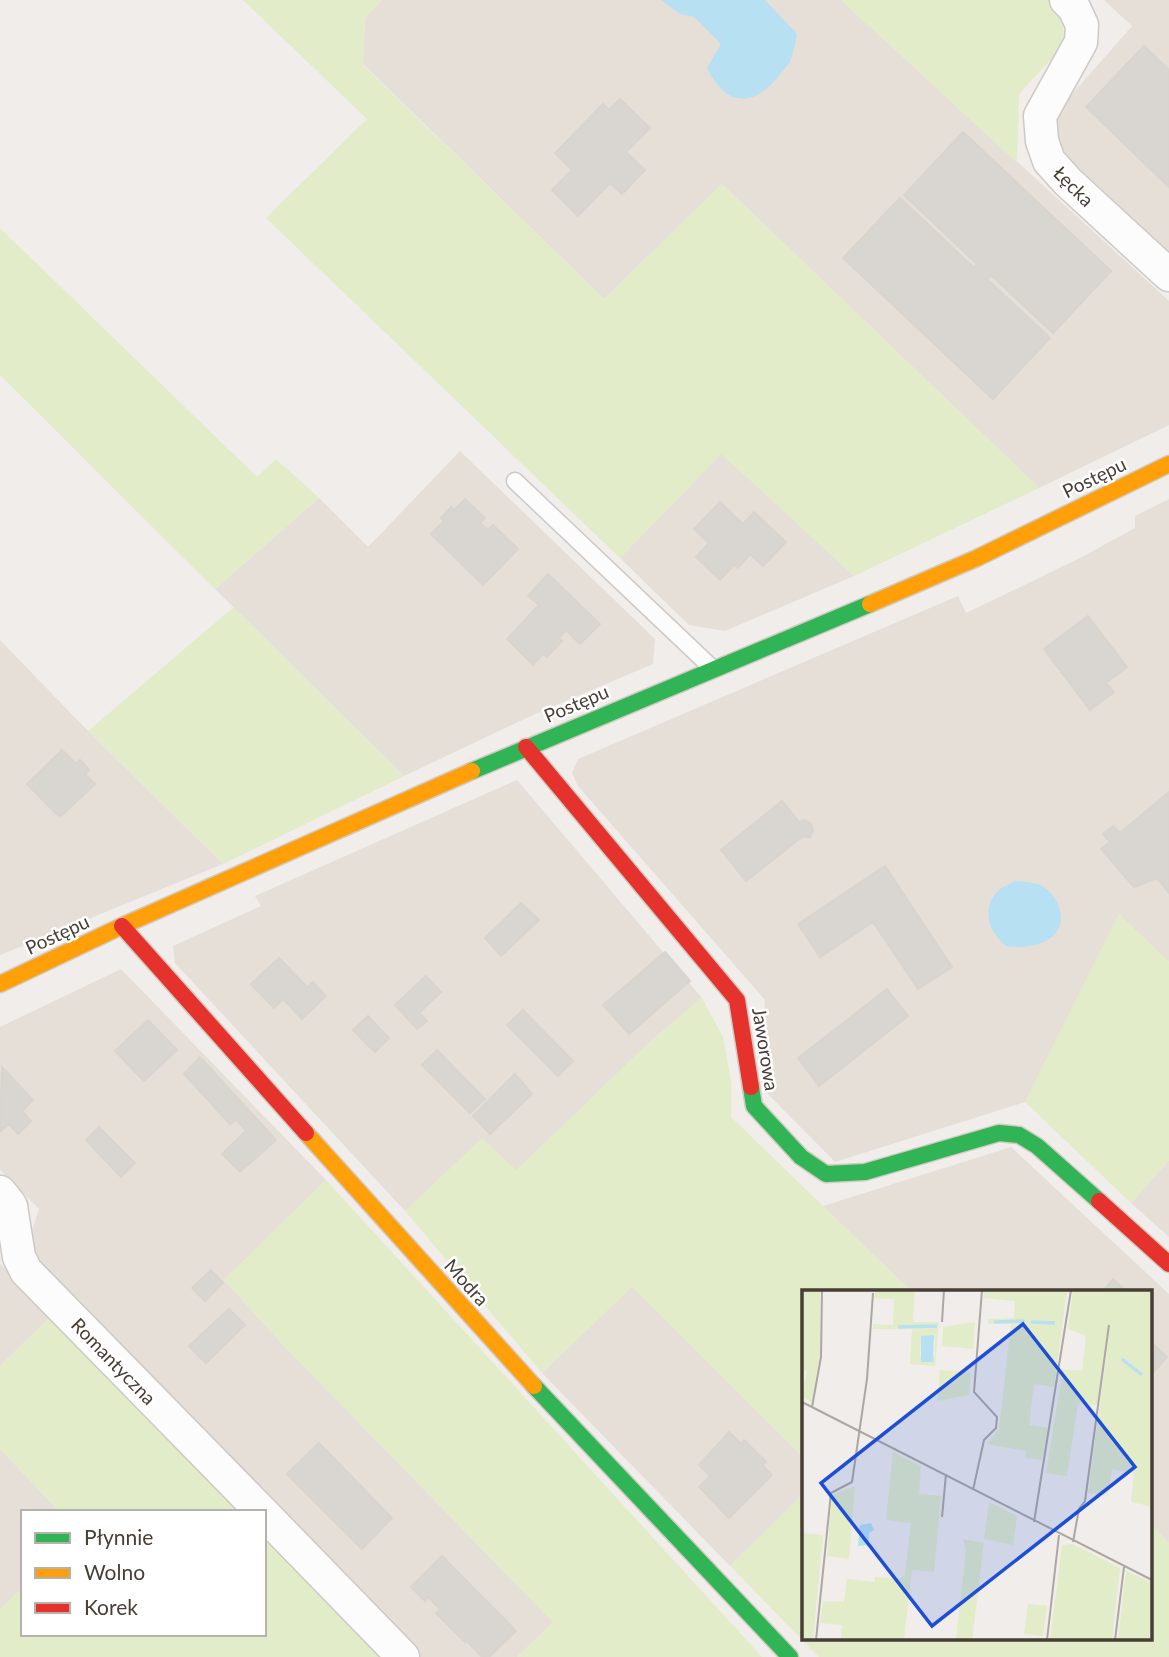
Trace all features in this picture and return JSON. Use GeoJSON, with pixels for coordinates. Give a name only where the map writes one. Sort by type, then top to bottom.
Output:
{"type":"FeatureCollection","features":[{"type":"Feature","properties":{"kind":"street","name":"Łęcka"},"geometry":{"type":"LineString","coordinates":[[1066,0],[1074,8],[1082,25],[1082,41],[1040,116],[1042,141],[1049,161],[1068,182],[1169,275]]}},
{"type":"Feature","properties":{"kind":"street","name":"Postępu"},"geometry":{"type":"LineString","coordinates":[[0,984],[122,926],[526,747],[977,558],[1169,464]]}},
{"type":"Feature","properties":{"kind":"street","name":"Jaworowa"},"geometry":{"type":"LineString","coordinates":[[526,747],[737,1000],[754,1106],[801,1157],[826,1174],[865,1172],[999,1133],[1019,1135],[1037,1146],[1169,1264]]}},
{"type":"Feature","properties":{"kind":"street","name":"Modra"},"geometry":{"type":"LineString","coordinates":[[122,926],[486,1335],[790,1657]]}},
{"type":"Feature","properties":{"kind":"street","name":"Romantyczna"},"geometry":{"type":"LineString","coordinates":[[0,1192],[11,1206],[19,1257],[26,1271],[260,1510]]}},
{"type":"Feature","properties":{"kind":"street","name":"Romantyczna"},"geometry":{"type":"LineString","coordinates":[[266,1516],[403,1657]]}},
{"type":"Feature","properties":{"kind":"lane"},"geometry":{"type":"LineString","coordinates":[[515,481],[713,669]]}},
{"type":"Feature","properties":{"kind":"shaded area"},"geometry":{"type":"Polygon","coordinates":[[[382,0],[841,0],[1169,301],[1169,425],[1039,488],[722,184],[604,299],[363,64],[365,18],[382,0]]]}},
{"type":"Feature","properties":{"kind":"shaded area"},"geometry":{"type":"Polygon","coordinates":[[[1104,0],[1169,0],[1169,252],[1056,147],[1053,116],[1132,26],[1104,0]]]}},
{"type":"Feature","properties":{"kind":"shaded area"},"geometry":{"type":"Polygon","coordinates":[[[460,451],[655,639],[653,664],[535,714],[404,776],[215,589],[319,498],[368,547],[460,451]]]}},
{"type":"Feature","properties":{"kind":"shaded area"},"geometry":{"type":"Polygon","coordinates":[[[722,453],[854,576],[725,631],[689,625],[620,558],[722,453]]]}},
{"type":"Feature","properties":{"kind":"shaded area"},"geometry":{"type":"Polygon","coordinates":[[[1169,499],[1169,962],[1119,915],[1025,1102],[835,1162],[761,1087],[765,1000],[578,786],[572,773],[578,759],[958,596],[966,613],[1135,528],[1135,516],[1169,499]]]}},
{"type":"Feature","properties":{"kind":"shaded area"},"geometry":{"type":"Polygon","coordinates":[[[0,640],[88,731],[223,864],[0,955],[0,640]]]}},
{"type":"Feature","properties":{"kind":"shaded area"},"geometry":{"type":"Polygon","coordinates":[[[517,780],[702,998],[652,1040],[516,1171],[482,1139],[405,1211],[175,963],[173,946],[261,906],[255,896],[517,780]]]}},
{"type":"Feature","properties":{"kind":"shaded area"},"geometry":{"type":"Polygon","coordinates":[[[121,969],[326,1180],[224,1280],[285,1347],[553,1622],[517,1657],[415,1657],[33,1260],[30,1237],[39,1209],[0,1170],[0,1027],[121,969]]]}},
{"type":"Feature","properties":{"kind":"shaded area"},"geometry":{"type":"Polygon","coordinates":[[[1011,1147],[1169,1294],[1169,1543],[1152,1526],[1152,1290],[910,1290],[823,1206],[1011,1147]]]}},
{"type":"Feature","properties":{"kind":"shaded area"},"geometry":{"type":"Polygon","coordinates":[[[1169,1160],[1169,1237],[1131,1203],[1169,1160]]]}},
{"type":"Feature","properties":{"kind":"shaded area"},"geometry":{"type":"Polygon","coordinates":[[[0,1264],[53,1314],[0,1366],[0,1264]]]}},
{"type":"Feature","properties":{"kind":"shaded area"},"geometry":{"type":"Polygon","coordinates":[[[632,1286],[802,1456],[802,1495],[730,1566],[542,1373],[632,1286]]]}},
{"type":"Feature","properties":{"kind":"shaded area"},"geometry":{"type":"Polygon","coordinates":[[[0,1449],[58,1510],[21,1510],[21,1590],[0,1609],[0,1449]]]}},
{"type":"Feature","properties":{"kind":"green space"},"geometry":{"type":"Polygon","coordinates":[[[243,0],[382,0],[365,18],[363,65],[604,299],[722,184],[1039,488],[854,576],[721,454],[620,558],[266,218],[367,119],[243,0]]]}},
{"type":"Feature","properties":{"kind":"green space"},"geometry":{"type":"Polygon","coordinates":[[[841,0],[1050,0],[1060,9],[1065,44],[1019,94],[1017,163],[841,0]]]}},
{"type":"Feature","properties":{"kind":"green space"},"geometry":{"type":"Polygon","coordinates":[[[0,228],[257,477],[276,459],[319,498],[215,589],[0,375],[0,228]]]}},
{"type":"Feature","properties":{"kind":"green space"},"geometry":{"type":"Polygon","coordinates":[[[234,607],[404,776],[223,864],[88,731],[234,607]]]}},
{"type":"Feature","properties":{"kind":"green space"},"geometry":{"type":"Polygon","coordinates":[[[1119,914],[1169,962],[1169,1160],[1131,1203],[1025,1102],[1119,914]]]}},
{"type":"Feature","properties":{"kind":"green space"},"geometry":{"type":"Polygon","coordinates":[[[702,998],[723,1037],[731,1082],[731,1117],[910,1290],[802,1290],[802,1456],[632,1287],[542,1373],[405,1211],[482,1138],[516,1170],[652,1040],[702,998]]]}},
{"type":"Feature","properties":{"kind":"green space"},"geometry":{"type":"Polygon","coordinates":[[[326,1180],[762,1657],[517,1657],[553,1622],[285,1347],[224,1280],[326,1180]]]}},
{"type":"Feature","properties":{"kind":"green space"},"geometry":{"type":"Polygon","coordinates":[[[53,1314],[241,1510],[58,1510],[0,1449],[0,1366],[53,1314]]]}},
{"type":"Feature","properties":{"kind":"green space"},"geometry":{"type":"Polygon","coordinates":[[[802,1495],[802,1640],[730,1566],[802,1495]]]}},
{"type":"Feature","properties":{"kind":"green space"},"geometry":{"type":"Polygon","coordinates":[[[1152,1526],[1169,1543],[1169,1657],[819,1657],[802,1640],[1152,1640],[1152,1526]]]}},
{"type":"Feature","properties":{"kind":"green space"},"geometry":{"type":"Polygon","coordinates":[[[266,1536],[384,1657],[0,1657],[0,1609],[21,1590],[21,1636],[266,1636],[266,1536]]]}},
{"type":"Feature","properties":{"kind":"water"},"geometry":{"type":"Polygon","coordinates":[[[661,0],[765,0],[797,34],[791,58],[776,79],[757,95],[738,98],[729,95],[721,89],[707,68],[721,44],[694,17],[680,14],[661,0]]]}},
{"type":"Feature","properties":{"kind":"water"},"geometry":{"type":"Polygon","coordinates":[[[1015,881],[1042,886],[1056,900],[1061,914],[1060,925],[1056,933],[1039,944],[1006,946],[991,927],[989,911],[993,897],[1003,887],[1015,881]]]}},
{"type":"Feature","properties":{"kind":"building"},"geometry":{"type":"Polygon","coordinates":[[[1144,46],[1169,70],[1169,187],[1086,107],[1144,46]]]}},
{"type":"Feature","properties":{"kind":"building"},"geometry":{"type":"Polygon","coordinates":[[[620,99],[650,128],[626,152],[645,170],[622,194],[610,183],[578,216],[552,190],[572,170],[555,153],[603,104],[609,110],[620,99]]]}},
{"type":"Feature","properties":{"kind":"building"},"geometry":{"type":"Polygon","coordinates":[[[963,132],[1111,271],[1053,333],[991,275],[987,279],[1050,338],[993,399],[843,258],[900,198],[974,268],[977,264],[904,195],[963,132]]]}},
{"type":"Feature","properties":{"kind":"building"},"geometry":{"type":"Polygon","coordinates":[[[465,499],[485,518],[480,523],[488,530],[493,525],[518,549],[483,585],[431,534],[444,521],[441,518],[451,507],[454,510],[465,499]]]}},
{"type":"Feature","properties":{"kind":"building"},"geometry":{"type":"Polygon","coordinates":[[[720,502],[743,524],[754,512],[786,542],[763,566],[750,554],[738,568],[734,565],[720,580],[696,557],[709,543],[694,529],[720,502]]]}},
{"type":"Feature","properties":{"kind":"building"},"geometry":{"type":"Polygon","coordinates":[[[548,574],[600,624],[580,644],[566,630],[559,638],[562,641],[547,657],[543,654],[533,665],[507,639],[539,605],[528,596],[548,574]]]}},
{"type":"Feature","properties":{"kind":"building"},"geometry":{"type":"Polygon","coordinates":[[[1088,616],[1127,667],[1106,683],[1114,692],[1090,710],[1044,649],[1088,616]]]}},
{"type":"Feature","properties":{"kind":"building"},"geometry":{"type":"Polygon","coordinates":[[[62,750],[76,764],[80,760],[89,770],[85,774],[95,784],[60,817],[27,784],[62,750]]]}},
{"type":"Feature","properties":{"kind":"building"},"geometry":{"type":"Polygon","coordinates":[[[1169,792],[1169,893],[1157,878],[1134,887],[1101,849],[1110,842],[1103,834],[1113,826],[1120,833],[1169,792]]]}},
{"type":"Feature","properties":{"kind":"building"},"geometry":{"type":"Polygon","coordinates":[[[782,801],[799,822],[805,820],[811,824],[813,830],[810,837],[802,837],[746,881],[721,850],[782,801]]]}},
{"type":"Feature","properties":{"kind":"building"},"geometry":{"type":"Polygon","coordinates":[[[885,866],[952,967],[918,989],[873,922],[820,957],[798,924],[885,866]]]}},
{"type":"Feature","properties":{"kind":"building"},"geometry":{"type":"Polygon","coordinates":[[[521,903],[539,920],[501,956],[485,938],[521,903]]]}},
{"type":"Feature","properties":{"kind":"building"},"geometry":{"type":"Polygon","coordinates":[[[665,952],[690,981],[629,1034],[603,1005],[665,952]]]}},
{"type":"Feature","properties":{"kind":"building"},"geometry":{"type":"Polygon","coordinates":[[[279,958],[307,987],[313,982],[326,996],[302,1019],[283,999],[274,1008],[251,984],[279,958]]]}},
{"type":"Feature","properties":{"kind":"building"},"geometry":{"type":"Polygon","coordinates":[[[426,976],[441,992],[419,1013],[427,1021],[417,1029],[395,1005],[426,976]]]}},
{"type":"Feature","properties":{"kind":"building"},"geometry":{"type":"Polygon","coordinates":[[[887,989],[908,1016],[819,1086],[798,1058],[887,989]]]}},
{"type":"Feature","properties":{"kind":"building"},"geometry":{"type":"Polygon","coordinates":[[[523,1010],[573,1061],[558,1076],[507,1025],[523,1010]]]}},
{"type":"Feature","properties":{"kind":"building"},"geometry":{"type":"Polygon","coordinates":[[[368,1016],[389,1038],[375,1052],[353,1030],[368,1016]]]}},
{"type":"Feature","properties":{"kind":"building"},"geometry":{"type":"Polygon","coordinates":[[[148,1020],[177,1050],[144,1081],[115,1051],[148,1020]]]}},
{"type":"Feature","properties":{"kind":"building"},"geometry":{"type":"Polygon","coordinates":[[[437,1050],[485,1099],[470,1113],[422,1065],[437,1050]]]}},
{"type":"Feature","properties":{"kind":"building"},"geometry":{"type":"Polygon","coordinates":[[[200,1057],[276,1140],[240,1172],[222,1154],[246,1131],[236,1119],[230,1124],[184,1074],[200,1057]]]}},
{"type":"Feature","properties":{"kind":"building"},"geometry":{"type":"Polygon","coordinates":[[[2,1067],[33,1100],[22,1111],[31,1121],[18,1134],[9,1124],[0,1132],[2,1067]]]}},
{"type":"Feature","properties":{"kind":"building"},"geometry":{"type":"Polygon","coordinates":[[[515,1074],[532,1094],[490,1134],[473,1116],[515,1074]]]}},
{"type":"Feature","properties":{"kind":"building"},"geometry":{"type":"Polygon","coordinates":[[[99,1127],[135,1163],[121,1177],[86,1140],[99,1127]]]}},
{"type":"Feature","properties":{"kind":"building"},"geometry":{"type":"Polygon","coordinates":[[[211,1270],[223,1283],[205,1301],[192,1288],[211,1270]]]}},
{"type":"Feature","properties":{"kind":"building"},"geometry":{"type":"Polygon","coordinates":[[[1113,1279],[1125,1290],[1104,1290],[1113,1279]]]}},
{"type":"Feature","properties":{"kind":"building"},"geometry":{"type":"Polygon","coordinates":[[[229,1309],[245,1325],[206,1363],[189,1346],[229,1309]]]}},
{"type":"Feature","properties":{"kind":"building"},"geometry":{"type":"Polygon","coordinates":[[[1152,1343],[1167,1357],[1152,1374],[1152,1343]]]}},
{"type":"Feature","properties":{"kind":"building"},"geometry":{"type":"Polygon","coordinates":[[[729,1432],[741,1444],[744,1440],[766,1462],[762,1465],[772,1475],[729,1518],[699,1487],[710,1476],[699,1465],[729,1432]]]}},
{"type":"Feature","properties":{"kind":"building"},"geometry":{"type":"Polygon","coordinates":[[[319,1443],[392,1518],[362,1549],[287,1474],[319,1443]]]}},
{"type":"Feature","properties":{"kind":"building"},"geometry":{"type":"Polygon","coordinates":[[[442,1556],[516,1631],[489,1657],[482,1657],[466,1640],[465,1642],[436,1613],[440,1609],[428,1597],[425,1601],[411,1587],[442,1556]]]}},
{"type":"Feature","properties":{"kind":"traffic: fast"},"geometry":{"type":"LineString","coordinates":[[472,771],[870,604]]}},
{"type":"Feature","properties":{"kind":"traffic: fast"},"geometry":{"type":"LineString","coordinates":[[751,1087],[754,1106],[801,1157],[826,1174],[865,1172],[999,1133],[1019,1135],[1037,1146],[1099,1201]]}},
{"type":"Feature","properties":{"kind":"traffic: fast"},"geometry":{"type":"LineString","coordinates":[[534,1386],[790,1657]]}},
{"type":"Feature","properties":{"kind":"traffic: slow"},"geometry":{"type":"LineString","coordinates":[[870,604],[977,558],[1169,464]]}},
{"type":"Feature","properties":{"kind":"traffic: slow"},"geometry":{"type":"LineString","coordinates":[[0,984],[122,926],[472,771]]}},
{"type":"Feature","properties":{"kind":"traffic: slow"},"geometry":{"type":"LineString","coordinates":[[306,1133],[534,1386]]}},
{"type":"Feature","properties":{"kind":"traffic: jam"},"geometry":{"type":"LineString","coordinates":[[526,747],[737,1000],[751,1087]]}},
{"type":"Feature","properties":{"kind":"traffic: jam"},"geometry":{"type":"LineString","coordinates":[[122,926],[306,1133]]}},
{"type":"Feature","properties":{"kind":"traffic: jam"},"geometry":{"type":"LineString","coordinates":[[1099,1201],[1169,1264]]}}]}
